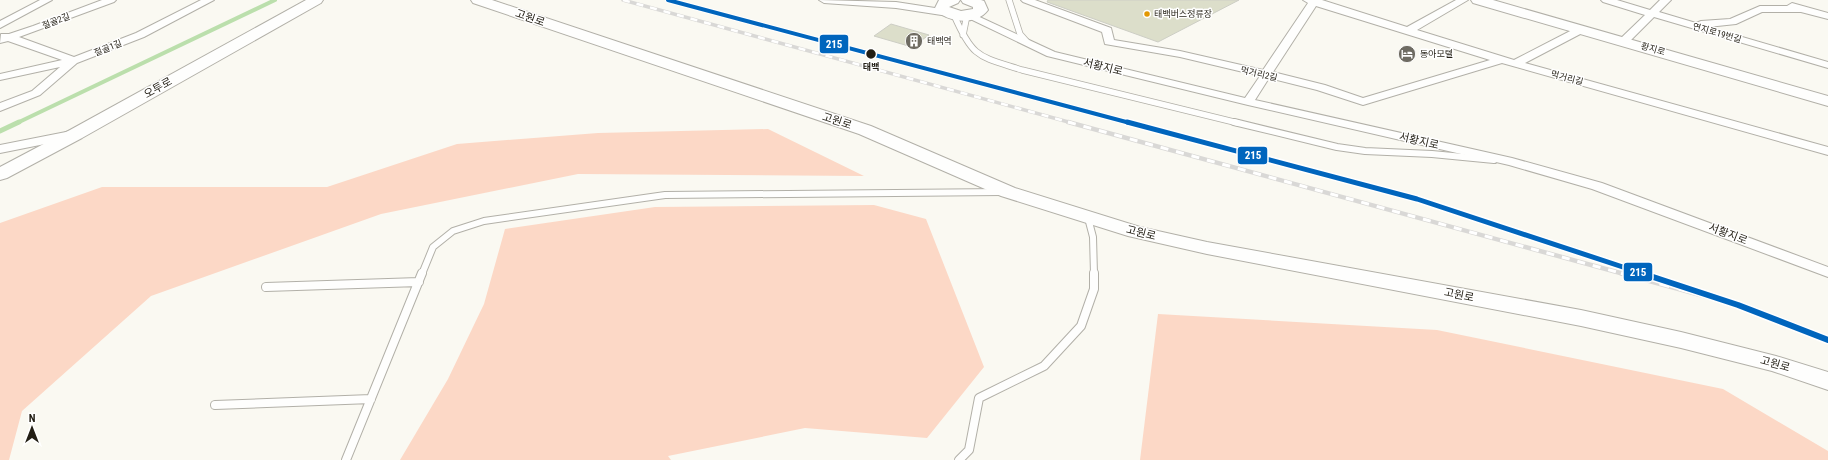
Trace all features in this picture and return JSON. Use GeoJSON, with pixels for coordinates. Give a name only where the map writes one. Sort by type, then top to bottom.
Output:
{"type":"FeatureCollection","features":[{"type":"Feature","properties":{"kind":"street"},"geometry":{"type":"LineString","coordinates":[[0,25],[48,0]]}},
{"type":"Feature","properties":{"kind":"street","name":"절골2길"},"geometry":{"type":"LineString","coordinates":[[2,37],[37,28],[111,0]]}},
{"type":"Feature","properties":{"kind":"street","name":"절골1길"},"geometry":{"type":"LineString","coordinates":[[0,76],[74,61],[140,35],[209,0]]}},
{"type":"Feature","properties":{"kind":"street"},"geometry":{"type":"LineString","coordinates":[[76,134],[102,109],[304,0]]}},
{"type":"Feature","properties":{"kind":"street","name":"오투로"},"geometry":{"type":"LineString","coordinates":[[0,174],[76,134],[316,0]]}},
{"type":"Feature","properties":{"kind":"street"},"geometry":{"type":"LineString","coordinates":[[0,150],[76,134],[133,111],[331,0]]}},
{"type":"Feature","properties":{"kind":"street","name":"고원로"},"geometry":{"type":"LineString","coordinates":[[478,0],[776,102],[865,130],[1008,192],[1136,232],[1207,248],[1573,316],[1658,334],[1776,364],[1828,381]]}},
{"type":"Feature","properties":{"kind":"street"},"geometry":{"type":"LineString","coordinates":[[824,0],[910,6],[955,11],[1004,31]]}},
{"type":"Feature","properties":{"kind":"street"},"geometry":{"type":"LineString","coordinates":[[968,0],[983,6],[1004,31]]}},
{"type":"Feature","properties":{"kind":"street","name":"먹거리2길"},"geometry":{"type":"LineString","coordinates":[[1026,0],[1107,30],[1109,42],[1180,54],[1265,76],[1321,87],[1362,102],[1501,60]]}},
{"type":"Feature","properties":{"kind":"street"},"geometry":{"type":"LineString","coordinates":[[1408,31],[1463,0]]}},
{"type":"Feature","properties":{"kind":"street","name":"황지로"},"geometry":{"type":"LineString","coordinates":[[1478,0],[1828,100]]}},
{"type":"Feature","properties":{"kind":"street","name":"연지로19번길"},"geometry":{"type":"LineString","coordinates":[[1606,0],[1828,65]]}},
{"type":"Feature","properties":{"kind":"street"},"geometry":{"type":"LineString","coordinates":[[1624,41],[1666,0]]}},
{"type":"Feature","properties":{"kind":"street"},"geometry":{"type":"LineString","coordinates":[[1766,0],[1828,16]]}},
{"type":"Feature","properties":{"kind":"street"},"geometry":{"type":"LineString","coordinates":[[1248,102],[1313,1]]}},
{"type":"Feature","properties":{"kind":"street","name":"먹거리길"},"geometry":{"type":"LineString","coordinates":[[1313,1],[1501,60],[1828,151]]}},
{"type":"Feature","properties":{"kind":"street"},"geometry":{"type":"LineString","coordinates":[[880,4],[978,12],[983,6]]}},
{"type":"Feature","properties":{"kind":"street"},"geometry":{"type":"LineString","coordinates":[[1690,25],[1732,22],[1760,9],[1800,8]]}},
{"type":"Feature","properties":{"kind":"street"},"geometry":{"type":"LineString","coordinates":[[1515,64],[1582,29]]}},
{"type":"Feature","properties":{"kind":"street","name":"서황지로"},"geometry":{"type":"LineString","coordinates":[[1004,31],[1034,48],[1059,56],[1248,102],[1512,162],[1597,186],[1828,272]]}},
{"type":"Feature","properties":{"kind":"street"},"geometry":{"type":"LineString","coordinates":[[2,37],[74,61]]}},
{"type":"Feature","properties":{"kind":"street"},"geometry":{"type":"LineString","coordinates":[[0,107],[36,93],[74,61]]}},
{"type":"Feature","properties":{"kind":"lane"},"geometry":{"type":"LineString","coordinates":[[1009,0],[1020,34],[1024,40],[1034,48]]}},
{"type":"Feature","properties":{"kind":"lane"},"geometry":{"type":"LineString","coordinates":[[955,11],[963,35]]}},
{"type":"Feature","properties":{"kind":"lane"},"geometry":{"type":"LineString","coordinates":[[955,11],[967,44],[975,52],[984,58],[1022,70],[1337,147],[1365,151],[1432,154],[1512,162]]}},
{"type":"Feature","properties":{"kind":"lane"},"geometry":{"type":"LineString","coordinates":[[346,460],[433,247],[453,231],[492,220],[665,195],[1008,192]]}},
{"type":"Feature","properties":{"kind":"lane"},"geometry":{"type":"LineString","coordinates":[[959,460],[969,450],[978,398],[1044,366],[1082,326],[1094,290],[1093,237],[1088,218]]}},
{"type":"Feature","properties":{"kind":"lane"},"geometry":{"type":"LineString","coordinates":[[266,286],[419,282]]}},
{"type":"Feature","properties":{"kind":"lane"},"geometry":{"type":"LineString","coordinates":[[215,405],[371,399]]}},
{"type":"Feature","properties":{"kind":"shaded area"},"geometry":{"type":"Polygon","coordinates":[[[768,129],[864,176],[578,174],[381,214],[151,296],[22,411],[9,460],[0,460],[0,223],[102,187],[327,187],[457,144],[598,133],[768,129]]]}},
{"type":"Feature","properties":{"kind":"shaded area"},"geometry":{"type":"Polygon","coordinates":[[[874,205],[926,219],[984,367],[927,438],[805,428],[668,456],[671,460],[400,460],[448,379],[484,304],[505,229],[655,207],[874,205]]]}},
{"type":"Feature","properties":{"kind":"shaded area"},"geometry":{"type":"Polygon","coordinates":[[[1158,314],[1437,330],[1723,389],[1828,451],[1828,460],[1140,460],[1158,314]]]}},
{"type":"Feature","properties":{"kind":"building","name":"태백버스정류장"},"geometry":{"type":"Polygon","coordinates":[[[1048,0],[1239,0],[1158,42],[1047,2],[1048,0]]]}},
{"type":"Feature","properties":{"kind":"building"},"geometry":{"type":"Polygon","coordinates":[[[891,24],[929,35],[912,47],[874,36],[891,24]]]}},
{"type":"Feature","properties":{"kind":"waterway"},"geometry":{"type":"LineString","coordinates":[[17,123],[275,0]]}},
{"type":"Feature","properties":{"kind":"waterway"},"geometry":{"type":"LineString","coordinates":[[0,131],[19,122]]}},
{"type":"Feature","properties":{"kind":"railway"},"geometry":{"type":"LineString","coordinates":[[623,0],[1072,123]]}},
{"type":"Feature","properties":{"kind":"railway"},"geometry":{"type":"LineString","coordinates":[[1068,122],[1624,274]]}},
{"type":"Feature","properties":{"kind":"railway"},"geometry":{"type":"LineString","coordinates":[[1621,273],[1738,305]]}},
{"type":"Feature","properties":{"kind":"transit line","name":"215"},"geometry":{"type":"LineString","coordinates":[[668,0],[1417,199],[1738,305],[1828,340]]}},
{"type":"Feature","properties":{"kind":"place","name":"태백버스정류장"},"geometry":{"type":"Point","coordinates":[1147,14]}},
{"type":"Feature","properties":{"kind":"place","name":"태백역"},"geometry":{"type":"Point","coordinates":[914,41]}},
{"type":"Feature","properties":{"kind":"place","name":"태백"},"geometry":{"type":"Point","coordinates":[871,54]}},
{"type":"Feature","properties":{"kind":"place","name":"동아모텔"},"geometry":{"type":"Point","coordinates":[1407,54]}}]}
